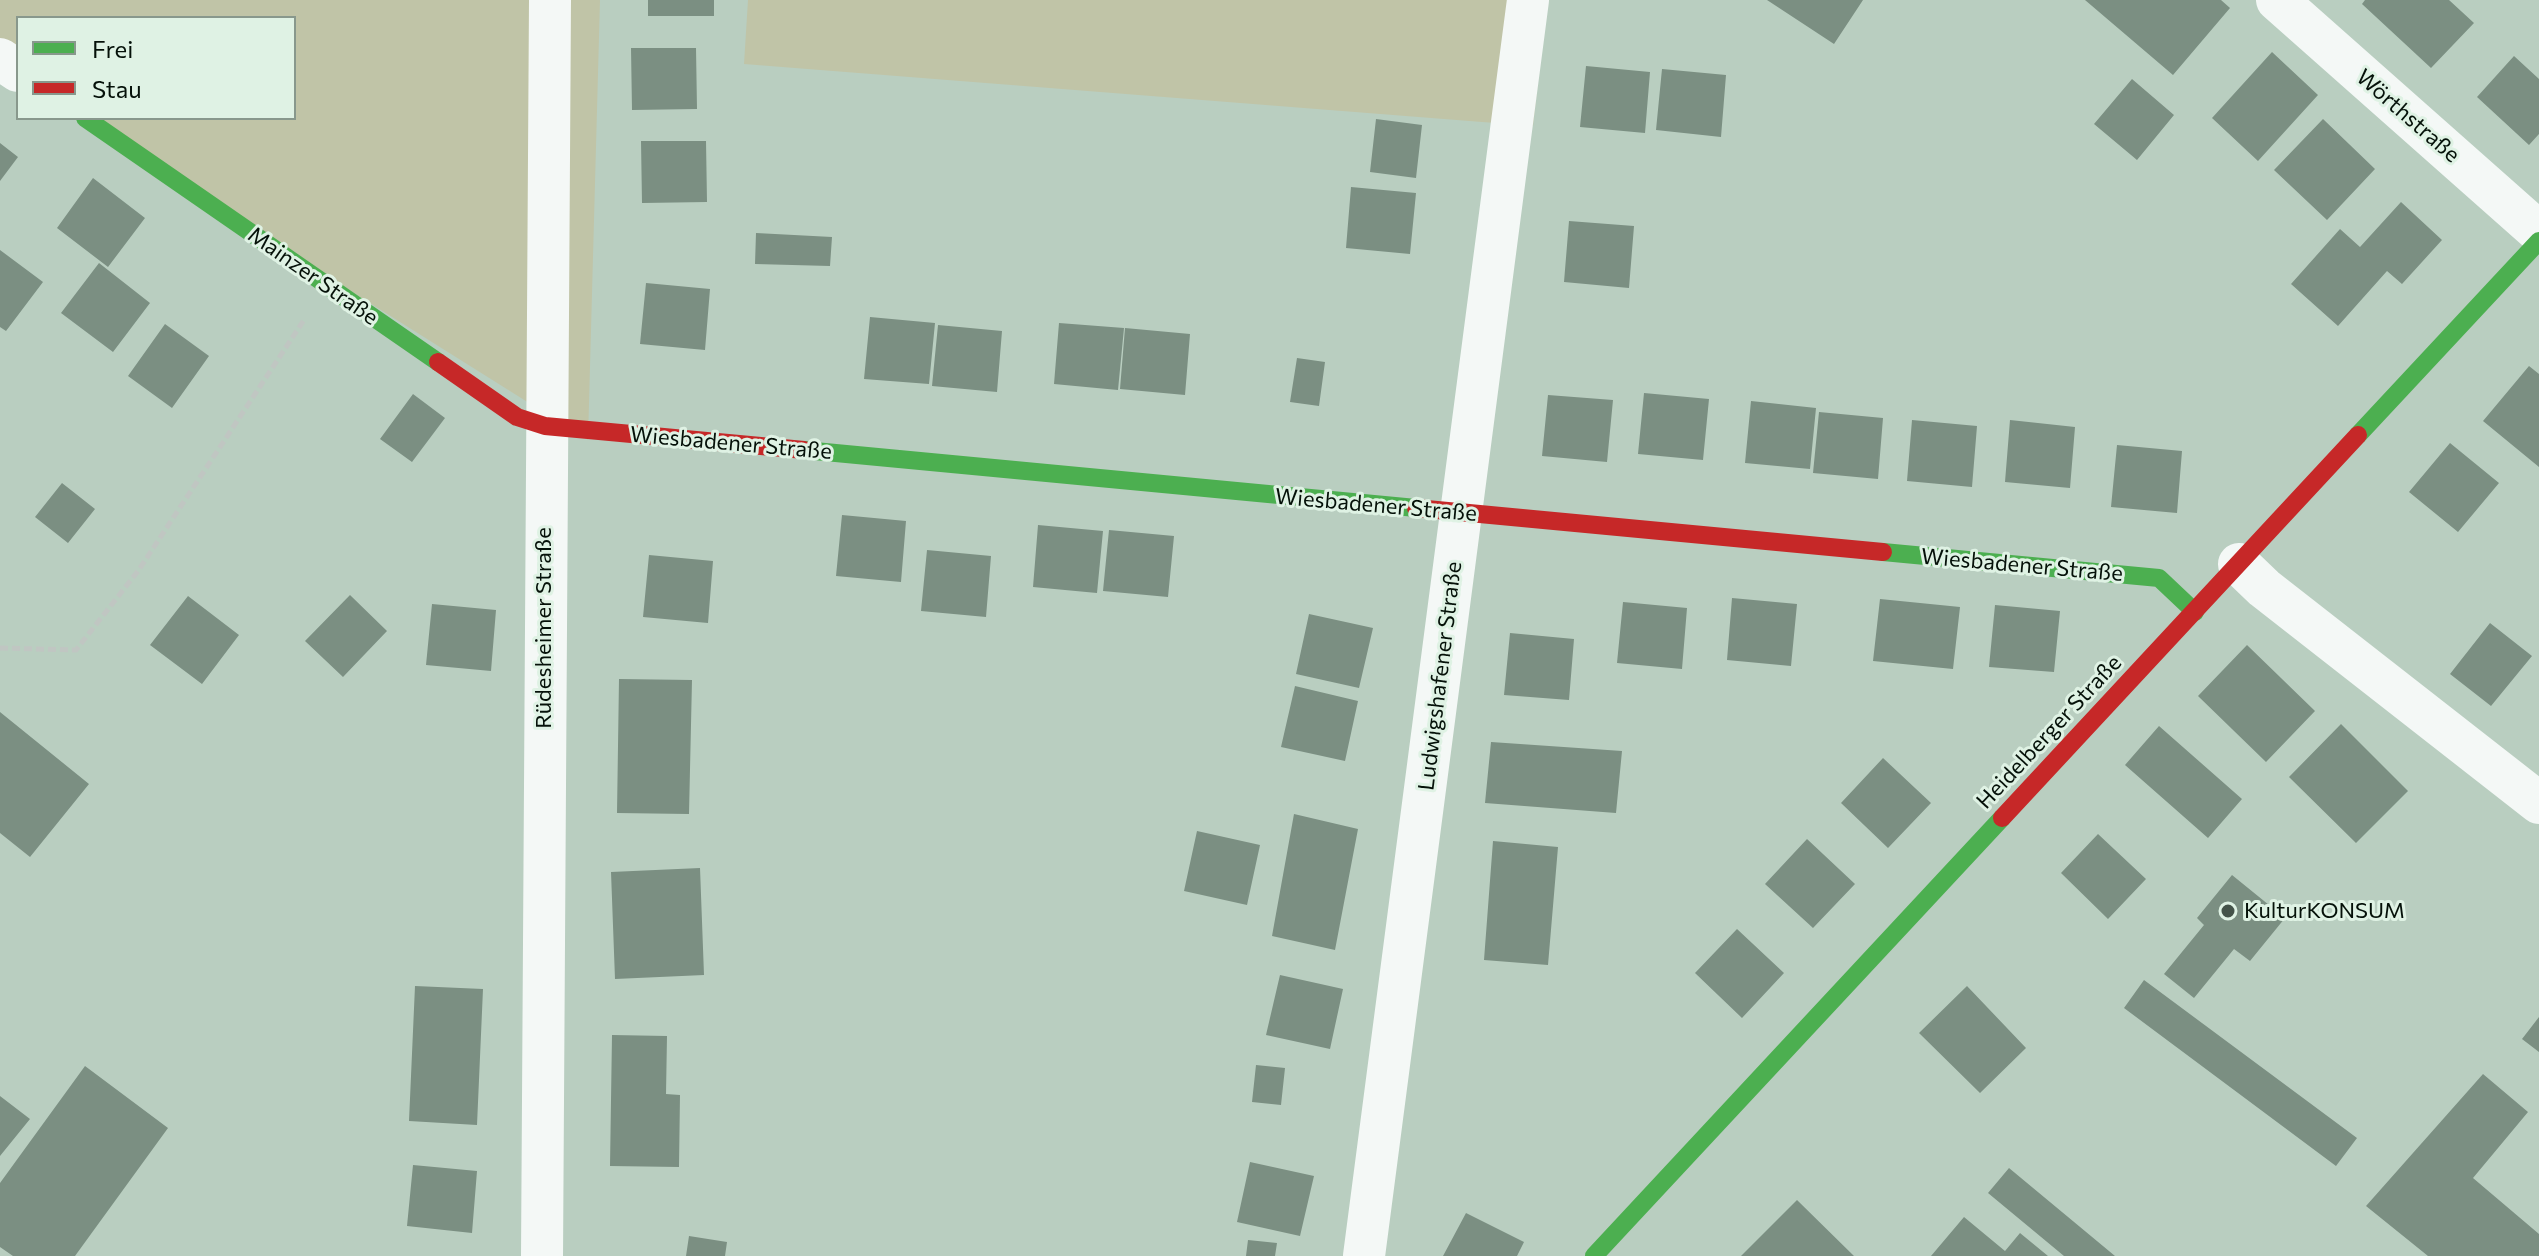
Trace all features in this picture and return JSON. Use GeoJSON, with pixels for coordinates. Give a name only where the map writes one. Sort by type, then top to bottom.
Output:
{"type":"FeatureCollection","features":[{"type":"Feature","properties":{"kind":"street","name":"Rüdesheimer Straße"},"geometry":{"type":"LineString","coordinates":[[542,1256],[550,0]]}},
{"type":"Feature","properties":{"kind":"street","name":"Ludwigshafener Straße"},"geometry":{"type":"LineString","coordinates":[[1364,1256],[1528,0]]}},
{"type":"Feature","properties":{"kind":"street","name":"Wörthstraße"},"geometry":{"type":"LineString","coordinates":[[2277,0],[2539,232]]}},
{"type":"Feature","properties":{"kind":"street","name":"Mainzer Straße"},"geometry":{"type":"LineString","coordinates":[[88,120],[517,417],[545,426]]}},
{"type":"Feature","properties":{"kind":"street","name":"Heidelberger Straße"},"geometry":{"type":"LineString","coordinates":[[1594,1256],[2539,241]]}},
{"type":"Feature","properties":{"kind":"street","name":"Wiesbadener Straße"},"geometry":{"type":"LineString","coordinates":[[545,426],[2159,578],[2195,612]]}},
{"type":"Feature","properties":{"kind":"street"},"geometry":{"type":"LineString","coordinates":[[2239,564],[2264,588],[2539,803]]}},
{"type":"Feature","properties":{"kind":"path"},"geometry":{"type":"LineString","coordinates":[[0,648],[76,650],[138,571],[326,286]]}},
{"type":"Feature","properties":{"kind":"green space"},"geometry":{"type":"Polygon","coordinates":[[[0,0],[600,0],[588,440],[78,120],[296,120],[296,16],[16,16],[16,76],[0,65],[0,0]]]}},
{"type":"Feature","properties":{"kind":"green space"},"geometry":{"type":"Polygon","coordinates":[[[748,0],[1547,0],[1533,126],[744,64],[748,0]]]}},
{"type":"Feature","properties":{"kind":"building"},"geometry":{"type":"Polygon","coordinates":[[[648,0],[714,0],[714,16],[648,16],[648,0]]]}},
{"type":"Feature","properties":{"kind":"building"},"geometry":{"type":"Polygon","coordinates":[[[1767,0],[1863,0],[1834,44],[1767,0]]]}},
{"type":"Feature","properties":{"kind":"building"},"geometry":{"type":"Polygon","coordinates":[[[2085,0],[2221,0],[2230,8],[2173,75],[2085,0]]]}},
{"type":"Feature","properties":{"kind":"building"},"geometry":{"type":"Polygon","coordinates":[[[2365,0],[2449,0],[2474,23],[2431,68],[2362,4],[2365,0]]]}},
{"type":"Feature","properties":{"kind":"building"},"geometry":{"type":"Polygon","coordinates":[[[631,48],[696,48],[697,109],[632,110],[631,48]]]}},
{"type":"Feature","properties":{"kind":"building"},"geometry":{"type":"Polygon","coordinates":[[[2272,52],[2318,95],[2258,161],[2212,118],[2272,52]]]}},
{"type":"Feature","properties":{"kind":"building"},"geometry":{"type":"Polygon","coordinates":[[[2514,56],[2539,79],[2539,134],[2529,145],[2477,97],[2514,56]]]}},
{"type":"Feature","properties":{"kind":"building"},"geometry":{"type":"Polygon","coordinates":[[[1586,66],[1650,72],[1645,133],[1580,127],[1586,66]]]}},
{"type":"Feature","properties":{"kind":"building"},"geometry":{"type":"Polygon","coordinates":[[[1662,69],[1726,75],[1721,137],[1656,130],[1662,69]]]}},
{"type":"Feature","properties":{"kind":"building"},"geometry":{"type":"Polygon","coordinates":[[[2132,79],[2174,115],[2137,160],[2094,124],[2132,79]]]}},
{"type":"Feature","properties":{"kind":"building"},"geometry":{"type":"Polygon","coordinates":[[[1376,119],[1422,125],[1416,178],[1370,172],[1376,119]]]}},
{"type":"Feature","properties":{"kind":"building"},"geometry":{"type":"Polygon","coordinates":[[[2323,119],[2375,169],[2327,220],[2274,170],[2323,119]]]}},
{"type":"Feature","properties":{"kind":"building"},"geometry":{"type":"Polygon","coordinates":[[[641,141],[706,141],[707,202],[642,203],[641,141]]]}},
{"type":"Feature","properties":{"kind":"building"},"geometry":{"type":"Polygon","coordinates":[[[0,143],[18,157],[0,181],[0,143]]]}},
{"type":"Feature","properties":{"kind":"building"},"geometry":{"type":"Polygon","coordinates":[[[93,178],[145,218],[108,267],[57,228],[93,178]]]}},
{"type":"Feature","properties":{"kind":"building"},"geometry":{"type":"Polygon","coordinates":[[[1351,187],[1416,193],[1410,254],[1346,248],[1351,187]]]}},
{"type":"Feature","properties":{"kind":"building"},"geometry":{"type":"Polygon","coordinates":[[[2401,202],[2442,240],[2402,284],[2387,271],[2338,326],[2291,284],[2340,229],[2360,247],[2401,202]]]}},
{"type":"Feature","properties":{"kind":"building"},"geometry":{"type":"Polygon","coordinates":[[[1569,221],[1634,226],[1629,288],[1564,282],[1569,221]]]}},
{"type":"Feature","properties":{"kind":"building"},"geometry":{"type":"Polygon","coordinates":[[[756,233],[832,237],[830,266],[755,264],[756,233]]]}},
{"type":"Feature","properties":{"kind":"building"},"geometry":{"type":"Polygon","coordinates":[[[0,250],[43,282],[6,331],[0,327],[0,250]]]}},
{"type":"Feature","properties":{"kind":"building"},"geometry":{"type":"Polygon","coordinates":[[[99,263],[150,303],[113,352],[61,313],[99,263]]]}},
{"type":"Feature","properties":{"kind":"building"},"geometry":{"type":"Polygon","coordinates":[[[646,283],[710,289],[705,350],[640,344],[646,283]]]}},
{"type":"Feature","properties":{"kind":"building"},"geometry":{"type":"Polygon","coordinates":[[[870,317],[935,323],[929,384],[864,379],[870,317]]]}},
{"type":"Feature","properties":{"kind":"building"},"geometry":{"type":"Polygon","coordinates":[[[1059,323],[1124,328],[1118,390],[1054,384],[1059,323]]]}},
{"type":"Feature","properties":{"kind":"building"},"geometry":{"type":"Polygon","coordinates":[[[165,324],[209,356],[172,408],[128,376],[165,324]]]}},
{"type":"Feature","properties":{"kind":"building"},"geometry":{"type":"Polygon","coordinates":[[[938,325],[1002,331],[997,392],[932,386],[938,325]]]}},
{"type":"Feature","properties":{"kind":"building"},"geometry":{"type":"Polygon","coordinates":[[[1125,328],[1190,334],[1185,395],[1120,389],[1125,328]]]}},
{"type":"Feature","properties":{"kind":"building"},"geometry":{"type":"Polygon","coordinates":[[[1297,358],[1325,362],[1319,406],[1290,402],[1297,358]]]}},
{"type":"Feature","properties":{"kind":"building"},"geometry":{"type":"Polygon","coordinates":[[[2529,366],[2539,374],[2539,467],[2483,421],[2529,366]]]}},
{"type":"Feature","properties":{"kind":"building"},"geometry":{"type":"Polygon","coordinates":[[[1644,393],[1709,399],[1703,460],[1638,454],[1644,393]]]}},
{"type":"Feature","properties":{"kind":"building"},"geometry":{"type":"Polygon","coordinates":[[[413,394],[445,418],[412,462],[380,439],[413,394]]]}},
{"type":"Feature","properties":{"kind":"building"},"geometry":{"type":"Polygon","coordinates":[[[1548,395],[1613,400],[1607,462],[1542,456],[1548,395]]]}},
{"type":"Feature","properties":{"kind":"building"},"geometry":{"type":"Polygon","coordinates":[[[1751,401],[1816,408],[1810,469],[1745,463],[1751,401]]]}},
{"type":"Feature","properties":{"kind":"building"},"geometry":{"type":"Polygon","coordinates":[[[1819,412],[1883,418],[1878,479],[1813,473],[1819,412]]]}},
{"type":"Feature","properties":{"kind":"building"},"geometry":{"type":"Polygon","coordinates":[[[1912,420],[1977,426],[1972,487],[1907,481],[1912,420]]]}},
{"type":"Feature","properties":{"kind":"building"},"geometry":{"type":"Polygon","coordinates":[[[2010,420],[2075,427],[2070,488],[2005,482],[2010,420]]]}},
{"type":"Feature","properties":{"kind":"building"},"geometry":{"type":"Polygon","coordinates":[[[2450,443],[2499,483],[2458,532],[2409,492],[2450,443]]]}},
{"type":"Feature","properties":{"kind":"building"},"geometry":{"type":"Polygon","coordinates":[[[2117,445],[2182,451],[2177,513],[2111,507],[2117,445]]]}},
{"type":"Feature","properties":{"kind":"building"},"geometry":{"type":"Polygon","coordinates":[[[62,483],[95,509],[68,543],[35,517],[62,483]]]}},
{"type":"Feature","properties":{"kind":"building"},"geometry":{"type":"Polygon","coordinates":[[[842,515],[906,521],[901,582],[836,576],[842,515]]]}},
{"type":"Feature","properties":{"kind":"building"},"geometry":{"type":"Polygon","coordinates":[[[1038,525],[1103,531],[1097,593],[1033,587],[1038,525]]]}},
{"type":"Feature","properties":{"kind":"building"},"geometry":{"type":"Polygon","coordinates":[[[1109,530],[1174,536],[1168,597],[1103,591],[1109,530]]]}},
{"type":"Feature","properties":{"kind":"building"},"geometry":{"type":"Polygon","coordinates":[[[927,550],[991,556],[986,617],[921,611],[927,550]]]}},
{"type":"Feature","properties":{"kind":"building"},"geometry":{"type":"Polygon","coordinates":[[[649,555],[713,561],[708,623],[643,617],[649,555]]]}},
{"type":"Feature","properties":{"kind":"building"},"geometry":{"type":"Polygon","coordinates":[[[350,595],[387,631],[343,677],[305,641],[350,595]]]}},
{"type":"Feature","properties":{"kind":"building"},"geometry":{"type":"Polygon","coordinates":[[[188,596],[239,635],[202,684],[150,645],[188,596]]]}},
{"type":"Feature","properties":{"kind":"building"},"geometry":{"type":"Polygon","coordinates":[[[1732,598],[1797,604],[1791,666],[1727,660],[1732,598]]]}},
{"type":"Feature","properties":{"kind":"building"},"geometry":{"type":"Polygon","coordinates":[[[1880,599],[1960,607],[1953,669],[1873,661],[1880,599]]]}},
{"type":"Feature","properties":{"kind":"building"},"geometry":{"type":"Polygon","coordinates":[[[1623,602],[1687,608],[1682,669],[1617,663],[1623,602]]]}},
{"type":"Feature","properties":{"kind":"building"},"geometry":{"type":"Polygon","coordinates":[[[432,604],[496,610],[491,671],[426,665],[432,604]]]}},
{"type":"Feature","properties":{"kind":"building"},"geometry":{"type":"Polygon","coordinates":[[[1995,605],[2060,611],[2054,672],[1989,667],[1995,605]]]}},
{"type":"Feature","properties":{"kind":"building"},"geometry":{"type":"Polygon","coordinates":[[[1309,614],[1373,628],[1359,688],[1296,674],[1309,614]]]}},
{"type":"Feature","properties":{"kind":"building"},"geometry":{"type":"Polygon","coordinates":[[[2490,623],[2532,656],[2491,706],[2450,674],[2490,623]]]}},
{"type":"Feature","properties":{"kind":"building"},"geometry":{"type":"Polygon","coordinates":[[[1510,633],[1574,639],[1569,700],[1504,695],[1510,633]]]}},
{"type":"Feature","properties":{"kind":"building"},"geometry":{"type":"Polygon","coordinates":[[[2247,645],[2315,711],[2266,762],[2198,696],[2247,645]]]}},
{"type":"Feature","properties":{"kind":"building"},"geometry":{"type":"Polygon","coordinates":[[[619,679],[692,680],[689,814],[617,813],[619,679]]]}},
{"type":"Feature","properties":{"kind":"building"},"geometry":{"type":"Polygon","coordinates":[[[1295,686],[1358,701],[1345,761],[1281,747],[1295,686]]]}},
{"type":"Feature","properties":{"kind":"building"},"geometry":{"type":"Polygon","coordinates":[[[0,712],[89,784],[30,857],[0,833],[0,712]]]}},
{"type":"Feature","properties":{"kind":"building"},"geometry":{"type":"Polygon","coordinates":[[[2341,724],[2408,791],[2356,843],[2289,777],[2341,724]]]}},
{"type":"Feature","properties":{"kind":"building"},"geometry":{"type":"Polygon","coordinates":[[[2159,726],[2242,799],[2208,838],[2125,765],[2159,726]]]}},
{"type":"Feature","properties":{"kind":"building"},"geometry":{"type":"Polygon","coordinates":[[[1491,742],[1622,751],[1616,813],[1485,803],[1491,742]]]}},
{"type":"Feature","properties":{"kind":"building"},"geometry":{"type":"Polygon","coordinates":[[[1883,758],[1931,803],[1888,848],[1841,803],[1883,758]]]}},
{"type":"Feature","properties":{"kind":"building"},"geometry":{"type":"Polygon","coordinates":[[[1294,814],[1358,829],[1335,950],[1272,936],[1294,814]]]}},
{"type":"Feature","properties":{"kind":"building"},"geometry":{"type":"Polygon","coordinates":[[[1197,831],[1260,845],[1247,905],[1184,891],[1197,831]]]}},
{"type":"Feature","properties":{"kind":"building"},"geometry":{"type":"Polygon","coordinates":[[[2098,834],[2146,879],[2108,919],[2061,873],[2098,834]]]}},
{"type":"Feature","properties":{"kind":"building"},"geometry":{"type":"Polygon","coordinates":[[[1807,839],[1855,884],[1813,928],[1765,884],[1807,839]]]}},
{"type":"Feature","properties":{"kind":"building"},"geometry":{"type":"Polygon","coordinates":[[[1493,841],[1558,847],[1548,965],[1484,960],[1493,841]]]}},
{"type":"Feature","properties":{"kind":"building"},"geometry":{"type":"Polygon","coordinates":[[[700,868],[704,975],[615,979],[611,872],[700,868]]]}},
{"type":"Feature","properties":{"kind":"building"},"geometry":{"type":"Polygon","coordinates":[[[2232,875],[2285,918],[2250,961],[2234,949],[2194,998],[2164,974],[2204,925],[2197,918],[2232,875]]]}},
{"type":"Feature","properties":{"kind":"building"},"geometry":{"type":"Polygon","coordinates":[[[1737,929],[1784,973],[1742,1018],[1695,973],[1737,929]]]}},
{"type":"Feature","properties":{"kind":"building"},"geometry":{"type":"Polygon","coordinates":[[[1280,975],[1343,989],[1330,1049],[1266,1035],[1280,975]]]}},
{"type":"Feature","properties":{"kind":"building"},"geometry":{"type":"Polygon","coordinates":[[[2144,980],[2357,1138],[2336,1166],[2124,1008],[2144,980]]]}},
{"type":"Feature","properties":{"kind":"building"},"geometry":{"type":"Polygon","coordinates":[[[415,986],[483,989],[477,1125],[409,1121],[415,986]]]}},
{"type":"Feature","properties":{"kind":"building"},"geometry":{"type":"Polygon","coordinates":[[[1967,986],[2026,1048],[1980,1093],[1919,1033],[1967,986]]]}},
{"type":"Feature","properties":{"kind":"building"},"geometry":{"type":"Polygon","coordinates":[[[2539,1017],[2539,1052],[2522,1039],[2539,1017]]]}},
{"type":"Feature","properties":{"kind":"building"},"geometry":{"type":"Polygon","coordinates":[[[612,1035],[667,1036],[666,1094],[680,1095],[679,1167],[610,1166],[612,1035]]]}},
{"type":"Feature","properties":{"kind":"building"},"geometry":{"type":"Polygon","coordinates":[[[1256,1065],[1285,1068],[1281,1105],[1252,1102],[1256,1065]]]}},
{"type":"Feature","properties":{"kind":"building"},"geometry":{"type":"Polygon","coordinates":[[[85,1066],[168,1128],[75,1256],[13,1256],[0,1247],[0,1183],[85,1066]]]}},
{"type":"Feature","properties":{"kind":"building"},"geometry":{"type":"Polygon","coordinates":[[[2483,1074],[2528,1112],[2473,1178],[2539,1234],[2539,1256],[2428,1256],[2366,1206],[2483,1074]]]}},
{"type":"Feature","properties":{"kind":"building"},"geometry":{"type":"Polygon","coordinates":[[[0,1096],[30,1119],[0,1156],[0,1096]]]}},
{"type":"Feature","properties":{"kind":"building"},"geometry":{"type":"Polygon","coordinates":[[[1250,1162],[1314,1176],[1300,1236],[1237,1222],[1250,1162]]]}},
{"type":"Feature","properties":{"kind":"building"},"geometry":{"type":"Polygon","coordinates":[[[413,1165],[477,1171],[472,1233],[407,1226],[413,1165]]]}},
{"type":"Feature","properties":{"kind":"building"},"geometry":{"type":"Polygon","coordinates":[[[2009,1168],[2115,1256],[2064,1256],[1988,1193],[2009,1168]]]}},
{"type":"Feature","properties":{"kind":"building"},"geometry":{"type":"Polygon","coordinates":[[[1797,1200],[1854,1256],[1741,1256],[1797,1200]]]}},
{"type":"Feature","properties":{"kind":"building"},"geometry":{"type":"Polygon","coordinates":[[[1466,1213],[1524,1242],[1517,1256],[1443,1256],[1466,1213]]]}},
{"type":"Feature","properties":{"kind":"building"},"geometry":{"type":"Polygon","coordinates":[[[1964,1217],[2005,1251],[2020,1233],[2048,1256],[1931,1256],[1964,1217]]]}},
{"type":"Feature","properties":{"kind":"building"},"geometry":{"type":"Polygon","coordinates":[[[689,1236],[727,1242],[725,1256],[686,1256],[689,1236]]]}},
{"type":"Feature","properties":{"kind":"building"},"geometry":{"type":"Polygon","coordinates":[[[1248,1240],[1277,1243],[1275,1256],[1246,1256],[1248,1240]]]}},
{"type":"Feature","properties":{"kind":"traffic: fast"},"geometry":{"type":"LineString","coordinates":[[88,120],[438,362]]}},
{"type":"Feature","properties":{"kind":"traffic: fast"},"geometry":{"type":"LineString","coordinates":[[2358,435],[2539,241]]}},
{"type":"Feature","properties":{"kind":"traffic: fast"},"geometry":{"type":"LineString","coordinates":[[804,450],[1416,508]]}},
{"type":"Feature","properties":{"kind":"traffic: fast"},"geometry":{"type":"LineString","coordinates":[[1883,552],[2159,578],[2195,612]]}},
{"type":"Feature","properties":{"kind":"traffic: fast"},"geometry":{"type":"LineString","coordinates":[[1594,1256],[2002,818]]}},
{"type":"Feature","properties":{"kind":"traffic: jam"},"geometry":{"type":"LineString","coordinates":[[438,362],[517,417],[545,426],[804,450]]}},
{"type":"Feature","properties":{"kind":"traffic: jam"},"geometry":{"type":"LineString","coordinates":[[2002,818],[2358,435]]}},
{"type":"Feature","properties":{"kind":"traffic: jam"},"geometry":{"type":"LineString","coordinates":[[1416,508],[1883,552]]}},
{"type":"Feature","properties":{"kind":"place","name":"KulturKONSUM"},"geometry":{"type":"Point","coordinates":[2228,911]}}]}
